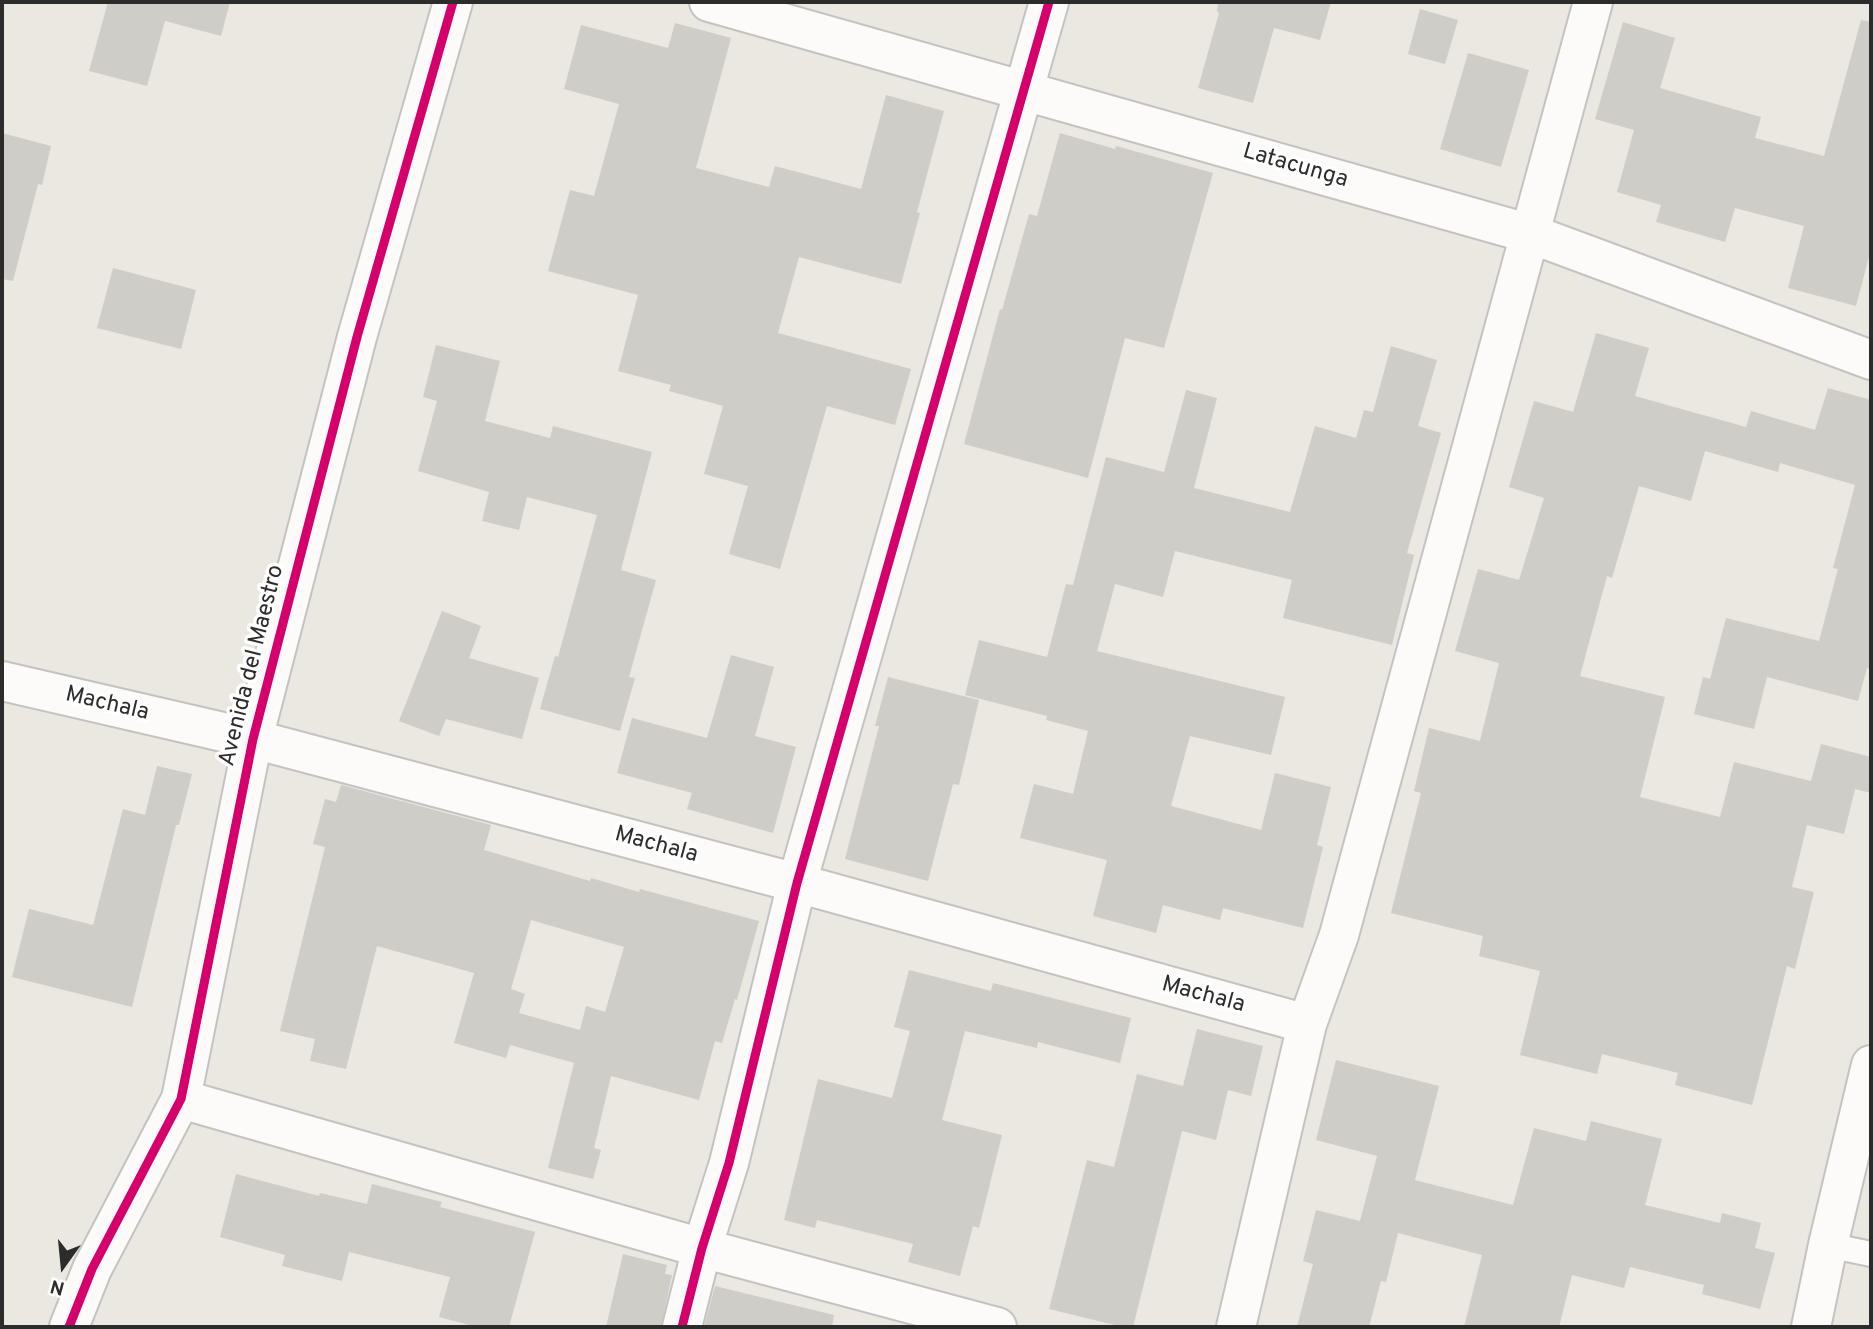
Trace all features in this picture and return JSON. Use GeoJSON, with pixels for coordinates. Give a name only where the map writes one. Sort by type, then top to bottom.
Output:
{"type":"FeatureCollection","features":[{"type":"Feature","properties":{"kind":"street","name":"Avenida del Maestro"},"geometry":{"type":"LineString","coordinates":[[69,1327],[92,1269],[181,1099],[253,739],[357,337],[453,2]]}},
{"type":"Feature","properties":{"kind":"street","name":"Latacunga"},"geometry":{"type":"LineString","coordinates":[[709,2],[1531,234],[1871,360]]}},
{"type":"Feature","properties":{"kind":"street"},"geometry":{"type":"LineString","coordinates":[[682,1327],[702,1248],[729,1163],[797,883],[1049,2]]}},
{"type":"Feature","properties":{"kind":"street"},"geometry":{"type":"LineString","coordinates":[[1236,1327],[1307,1024],[1339,935],[1593,2]]}},
{"type":"Feature","properties":{"kind":"street","name":"Machala"},"geometry":{"type":"LineString","coordinates":[[2,681],[253,739],[797,883],[1307,1024]]}},
{"type":"Feature","properties":{"kind":"street"},"geometry":{"type":"LineString","coordinates":[[1811,1327],[1871,1065]]}},
{"type":"Feature","properties":{"kind":"street"},"geometry":{"type":"LineString","coordinates":[[181,1099],[702,1248],[997,1327]]}},
{"type":"Feature","properties":{"kind":"lane"},"geometry":{"type":"LineString","coordinates":[[1828,1245],[1871,1254]]}},
{"type":"Feature","properties":{"kind":"building"},"geometry":{"type":"Polygon","coordinates":[[[108,2],[230,2],[221,36],[165,21],[147,86],[89,71],[108,2]]]}},
{"type":"Feature","properties":{"kind":"building"},"geometry":{"type":"Polygon","coordinates":[[[1218,2],[1331,2],[1320,40],[1274,28],[1253,103],[1198,88],[1219,13],[1218,2]]]}},
{"type":"Feature","properties":{"kind":"building"},"geometry":{"type":"Polygon","coordinates":[[[1420,9],[1458,20],[1445,64],[1408,54],[1420,9]]]}},
{"type":"Feature","properties":{"kind":"building"},"geometry":{"type":"Polygon","coordinates":[[[1861,20],[1871,22],[1871,249],[1856,306],[1788,288],[1804,226],[1735,208],[1725,242],[1656,222],[1661,205],[1617,192],[1634,130],[1595,119],[1623,22],[1675,38],[1660,88],[1761,117],[1755,138],[1824,156],[1861,20]]]}},
{"type":"Feature","properties":{"kind":"building"},"geometry":{"type":"Polygon","coordinates":[[[675,23],[731,38],[696,168],[769,187],[775,166],[861,189],[886,95],[944,111],[901,284],[799,257],[778,333],[911,369],[895,425],[827,406],[780,569],[729,554],[748,486],[704,474],[723,406],[669,391],[671,385],[618,371],[638,295],[548,271],[570,190],[594,196],[619,104],[564,89],[581,25],[668,48],[675,23]]]}},
{"type":"Feature","properties":{"kind":"building"},"geometry":{"type":"Polygon","coordinates":[[[1468,53],[1529,70],[1501,167],[1440,149],[1468,53]]]}},
{"type":"Feature","properties":{"kind":"building"},"geometry":{"type":"Polygon","coordinates":[[[2,133],[51,146],[42,185],[38,184],[13,281],[2,279],[2,133]]]}},
{"type":"Feature","properties":{"kind":"building"},"geometry":{"type":"Polygon","coordinates":[[[1060,133],[1213,173],[1164,348],[1125,338],[1088,478],[964,444],[1029,214],[1037,216],[1060,133]]]}},
{"type":"Feature","properties":{"kind":"building"},"geometry":{"type":"Polygon","coordinates":[[[113,268],[196,290],[181,349],[97,328],[113,268]]]}},
{"type":"Feature","properties":{"kind":"building"},"geometry":{"type":"Polygon","coordinates":[[[1596,333],[1649,348],[1635,396],[1746,427],[1751,411],[1815,430],[1828,388],[1871,400],[1871,669],[1867,668],[1858,701],[1767,677],[1754,729],[1694,714],[1703,677],[1710,679],[1726,618],[1819,641],[1838,569],[1833,568],[1855,485],[1780,463],[1778,472],[1705,451],[1691,501],[1639,486],[1612,578],[1607,576],[1580,676],[1665,697],[1640,797],[1720,817],[1734,762],[1811,781],[1821,744],[1871,757],[1871,793],[1855,789],[1844,834],[1807,825],[1792,887],[1814,892],[1795,969],[1787,966],[1752,1105],[1675,1085],[1678,1073],[1602,1054],[1597,1074],[1520,1055],[1540,971],[1479,956],[1483,936],[1391,913],[1421,793],[1414,791],[1429,728],[1480,741],[1499,663],[1455,651],[1478,569],[1519,580],[1544,498],[1509,487],[1534,401],[1573,412],[1596,333]]]}},
{"type":"Feature","properties":{"kind":"building"},"geometry":{"type":"Polygon","coordinates":[[[436,345],[500,361],[485,421],[550,438],[553,426],[652,452],[621,570],[656,580],[629,677],[635,678],[620,731],[540,709],[555,656],[558,657],[597,515],[527,497],[519,530],[482,521],[489,492],[418,471],[437,401],[423,397],[436,345]]]}},
{"type":"Feature","properties":{"kind":"building"},"geometry":{"type":"Polygon","coordinates":[[[1391,346],[1437,360],[1418,426],[1441,433],[1407,553],[1414,555],[1392,645],[1283,618],[1292,580],[1175,551],[1163,597],[1115,584],[1097,651],[1285,697],[1271,755],[1190,736],[1171,806],[1261,830],[1275,773],[1331,787],[1317,845],[1323,847],[1303,928],[1223,908],[1220,920],[1163,905],[1156,933],[1093,916],[1107,860],[1020,838],[1034,784],[1073,794],[1088,731],[1046,720],[1047,716],[965,695],[979,640],[1047,657],[1066,584],[1073,585],[1106,457],[1164,472],[1186,390],[1217,398],[1194,488],[1290,512],[1315,426],[1356,438],[1364,410],[1373,412],[1391,346]]]}},
{"type":"Feature","properties":{"kind":"building"},"geometry":{"type":"Polygon","coordinates":[[[442,611],[481,626],[469,658],[539,678],[522,739],[446,719],[439,736],[399,721],[442,611]]]}},
{"type":"Feature","properties":{"kind":"building"},"geometry":{"type":"Polygon","coordinates":[[[731,655],[774,667],[755,736],[796,747],[773,833],[687,809],[692,793],[617,773],[632,718],[707,738],[731,655]]]}},
{"type":"Feature","properties":{"kind":"building"},"geometry":{"type":"Polygon","coordinates":[[[888,677],[979,700],[959,785],[953,784],[928,881],[845,859],[879,726],[875,726],[888,677]]]}},
{"type":"Feature","properties":{"kind":"building"},"geometry":{"type":"Polygon","coordinates":[[[157,766],[192,774],[179,825],[176,825],[132,1007],[12,977],[29,909],[93,925],[123,809],[145,815],[157,766]]]}},
{"type":"Feature","properties":{"kind":"building"},"geometry":{"type":"Polygon","coordinates":[[[341,785],[491,825],[484,850],[590,881],[591,878],[639,892],[640,889],[759,921],[737,1000],[735,999],[722,1043],[715,1041],[699,1100],[611,1076],[594,1148],[601,1150],[593,1179],[548,1168],[574,1063],[510,1045],[506,1058],[454,1043],[474,973],[377,946],[346,1069],[310,1061],[315,1039],[280,1031],[325,847],[313,844],[325,799],[336,802],[341,785]],[[531,920],[511,989],[525,994],[519,1013],[580,1030],[586,1006],[605,1012],[624,947],[531,920]]]}},
{"type":"Feature","properties":{"kind":"building"},"geometry":{"type":"Polygon","coordinates":[[[909,970],[991,991],[993,983],[1131,1018],[1120,1063],[1038,1042],[1037,1048],[965,1031],[942,1120],[1002,1135],[979,1228],[973,1226],[960,1276],[908,1262],[913,1244],[817,1220],[815,1228],[784,1220],[818,1079],[892,1098],[910,1031],[894,1027],[909,970]]]}},
{"type":"Feature","properties":{"kind":"building"},"geometry":{"type":"Polygon","coordinates":[[[1197,1029],[1263,1046],[1251,1096],[1228,1090],[1216,1140],[1182,1131],[1133,1327],[1049,1309],[1087,1160],[1114,1167],[1137,1074],[1183,1086],[1197,1029]]]}},
{"type":"Feature","properties":{"kind":"building"},"geometry":{"type":"Polygon","coordinates":[[[1336,1060],[1439,1086],[1415,1180],[1513,1205],[1534,1128],[1586,1141],[1591,1121],[1662,1139],[1645,1205],[1720,1223],[1722,1213],[1761,1223],[1755,1248],[1775,1253],[1760,1309],[1702,1294],[1704,1285],[1630,1267],[1624,1288],[1572,1275],[1559,1327],[1464,1327],[1482,1255],[1398,1233],[1386,1282],[1381,1281],[1369,1327],[1297,1327],[1313,1264],[1303,1261],[1316,1210],[1360,1221],[1377,1156],[1316,1140],[1336,1060]]]}},
{"type":"Feature","properties":{"kind":"building"},"geometry":{"type":"Polygon","coordinates":[[[236,1174],[319,1196],[320,1193],[367,1204],[372,1184],[442,1202],[440,1207],[535,1232],[509,1327],[477,1327],[439,1317],[450,1277],[349,1252],[342,1281],[282,1266],[285,1255],[220,1237],[236,1174]]]}},
{"type":"Feature","properties":{"kind":"building"},"geometry":{"type":"Polygon","coordinates":[[[623,1254],[667,1265],[665,1274],[672,1275],[661,1327],[606,1327],[623,1254]]]}},
{"type":"Feature","properties":{"kind":"building"},"geometry":{"type":"Polygon","coordinates":[[[715,1286],[834,1315],[832,1327],[704,1327],[715,1286]]]}},
{"type":"Feature","properties":{"kind":"cycle path"},"geometry":{"type":"LineString","coordinates":[[69,1327],[92,1269],[181,1099],[253,739],[357,337],[453,2]]}},
{"type":"Feature","properties":{"kind":"cycle path"},"geometry":{"type":"LineString","coordinates":[[682,1327],[702,1248],[729,1163],[797,883],[1049,2]]}}]}
